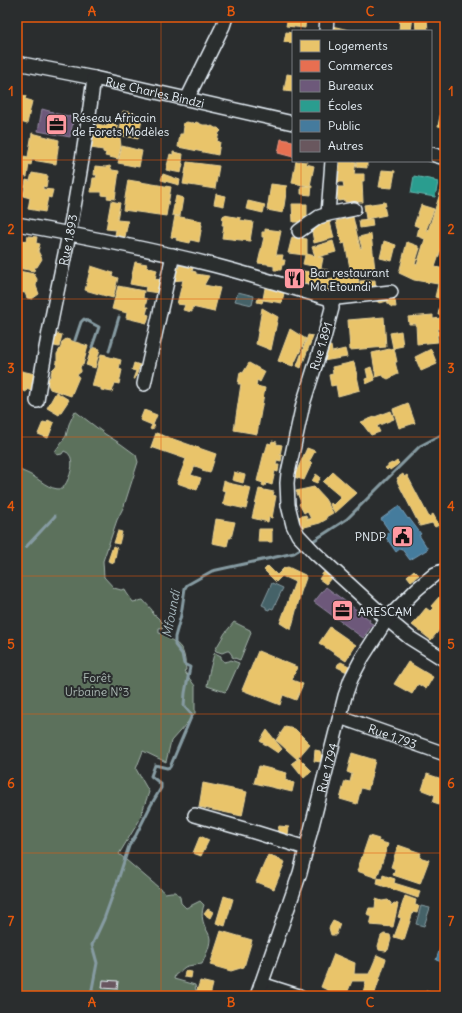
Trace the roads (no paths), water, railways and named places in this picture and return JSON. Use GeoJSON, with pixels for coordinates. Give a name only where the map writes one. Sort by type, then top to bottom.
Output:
{"type":"FeatureCollection","features":[{"type":"Feature","properties":{"kind":"street"},"geometry":{"type":"LineString","coordinates":[[187,100],[226,17]]}},
{"type":"Feature","properties":{"kind":"street"},"geometry":{"type":"LineString","coordinates":[[326,17],[326,30]]}},
{"type":"Feature","properties":{"kind":"street","name":"Rue Charles Bindzi"},"geometry":{"type":"LineString","coordinates":[[17,62],[292,123]]}},
{"type":"Feature","properties":{"kind":"street","name":"Rue 1.893"},"geometry":{"type":"LineString","coordinates":[[37,401],[42,367],[69,233],[88,124],[94,78]]}},
{"type":"Feature","properties":{"kind":"street"},"geometry":{"type":"LineString","coordinates":[[432,154],[445,158]]}},
{"type":"Feature","properties":{"kind":"street"},"geometry":{"type":"LineString","coordinates":[[328,214],[332,162]]}},
{"type":"Feature","properties":{"kind":"street"},"geometry":{"type":"LineString","coordinates":[[299,231],[319,217],[354,209]]}},
{"type":"Feature","properties":{"kind":"street"},"geometry":{"type":"LineString","coordinates":[[17,224],[69,233],[173,255],[327,298],[331,301],[337,298],[391,292]]}},
{"type":"Feature","properties":{"kind":"street"},"geometry":{"type":"LineString","coordinates":[[144,384],[173,255]]}},
{"type":"Feature","properties":{"kind":"street","name":"Rue 1.891"},"geometry":{"type":"LineString","coordinates":[[331,301],[332,308],[303,404],[288,473],[288,505],[293,524],[298,535],[315,553],[387,619],[410,638],[445,660]]}},
{"type":"Feature","properties":{"kind":"street","name":"Rue 1.794"},"geometry":{"type":"LineString","coordinates":[[259,990],[300,873],[345,696],[351,680],[362,658],[387,619],[435,574],[445,570]]}},
{"type":"Feature","properties":{"kind":"street","name":"Rue 1.793"},"geometry":{"type":"LineString","coordinates":[[340,716],[445,754]]}},
{"type":"Feature","properties":{"kind":"street"},"geometry":{"type":"LineString","coordinates":[[195,815],[306,848]]}},
{"type":"Feature","properties":{"kind":"street"},"geometry":{"type":"LineString","coordinates":[[259,990],[299,996]]}},
{"type":"Feature","properties":{"kind":"water"},"geometry":{"type":"Polygon","coordinates":[[[238,292],[254,296],[252,305],[235,301],[238,292]]]}},
{"type":"Feature","properties":{"kind":"water"},"geometry":{"type":"Polygon","coordinates":[[[272,583],[283,588],[273,609],[270,608],[269,610],[262,605],[272,583]]]}},
{"type":"Feature","properties":{"kind":"water"},"geometry":{"type":"Polygon","coordinates":[[[421,906],[430,908],[424,926],[416,924],[421,906]]]}},
{"type":"Feature","properties":{"kind":"waterway"},"geometry":{"type":"LineString","coordinates":[[109,351],[119,317]]}},
{"type":"Feature","properties":{"kind":"waterway"},"geometry":{"type":"LineString","coordinates":[[75,340],[81,322],[84,319],[99,327],[92,347]]}},
{"type":"Feature","properties":{"kind":"waterway","name":"Mfoundi"},"geometry":{"type":"LineString","coordinates":[[310,543],[347,519],[420,446],[445,433]]}},
{"type":"Feature","properties":{"kind":"waterway"},"geometry":{"type":"LineString","coordinates":[[26,547],[55,516]]}},
{"type":"Feature","properties":{"kind":"waterway","name":"Mfoundi"},"geometry":{"type":"LineString","coordinates":[[93,996],[92,989],[97,963],[92,945],[104,919],[129,846],[161,788],[161,784],[151,776],[155,765],[167,768],[170,767],[192,715],[184,706],[190,667],[184,664],[182,654],[175,645],[175,637],[181,615],[185,588],[187,585],[212,571],[294,553],[305,546]]}},
{"type":"Feature","properties":{"kind":"place","name":"Réseau Africain de Forets Modèles"},"geometry":{"type":"Point","coordinates":[56,124]}},
{"type":"Feature","properties":{"kind":"place","name":"Bar restaurant Ma Etoundi"},"geometry":{"type":"Point","coordinates":[295,279]}},
{"type":"Feature","properties":{"kind":"place","name":"PNDP"},"geometry":{"type":"Point","coordinates":[402,536]}},
{"type":"Feature","properties":{"kind":"place","name":"ARESCAM"},"geometry":{"type":"Point","coordinates":[342,611]}},
{"type":"Feature","properties":{"kind":"park label","name":"Forêt Urbaine N°3"},"geometry":{"type":"Point","coordinates":[97,684]}}]}
